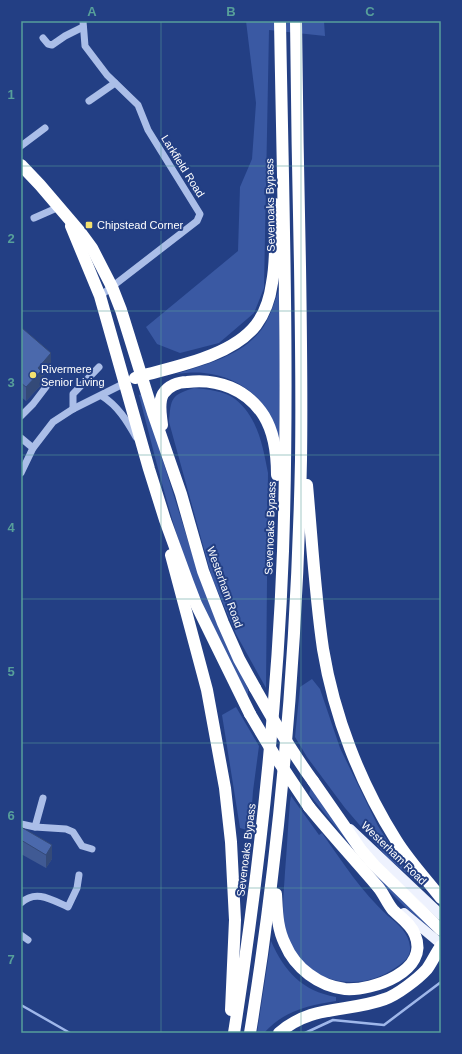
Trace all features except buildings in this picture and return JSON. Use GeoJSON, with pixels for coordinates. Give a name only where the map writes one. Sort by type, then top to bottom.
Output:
{"type":"FeatureCollection","features":[{"type":"Feature","properties":{"kind":"highway","name":"Sevenoaks Bypass"},"geometry":{"type":"LineString","coordinates":[[233,1033],[248,941],[261,836],[274,702],[281,589],[286,410],[280,21]]}},
{"type":"Feature","properties":{"kind":"highway"},"geometry":{"type":"LineString","coordinates":[[250,1033],[274,866],[293,663],[302,416],[296,21]]}},
{"type":"Feature","properties":{"kind":"highway"},"geometry":{"type":"LineString","coordinates":[[125,383],[141,376],[188,363],[229,347],[243,338],[261,318],[273,281],[275,203],[282,159]]}},
{"type":"Feature","properties":{"kind":"highway","name":"Westerham Road"},"geometry":{"type":"LineString","coordinates":[[21,165],[40,184],[81,233],[92,248],[112,287],[121,310],[141,376],[181,494],[203,571],[223,623],[239,659],[278,730],[339,820]]}},
{"type":"Feature","properties":{"kind":"highway","name":"Westerham Road"},"geometry":{"type":"LineString","coordinates":[[69,220],[100,296],[165,520],[196,604],[250,714],[275,756],[309,806],[336,840],[379,889]]}},
{"type":"Feature","properties":{"kind":"highway"},"geometry":{"type":"LineString","coordinates":[[165,448],[160,411],[161,401],[163,394],[167,389],[176,384],[203,381],[223,384],[243,394],[264,416],[271,432],[276,456],[281,589]]}},
{"type":"Feature","properties":{"kind":"highway"},"geometry":{"type":"LineString","coordinates":[[302,416],[316,590],[323,650],[335,702],[349,747],[372,796],[407,857],[441,898]]}},
{"type":"Feature","properties":{"kind":"highway"},"geometry":{"type":"LineString","coordinates":[[165,520],[172,560],[207,690],[225,788],[231,842],[234,906],[231,1011],[233,1033]]}},
{"type":"Feature","properties":{"kind":"highway"},"geometry":{"type":"LineString","coordinates":[[339,820],[374,865],[441,930]]}},
{"type":"Feature","properties":{"kind":"highway"},"geometry":{"type":"LineString","coordinates":[[274,866],[278,924],[285,945],[296,962],[309,975],[335,987],[358,989],[380,984],[400,974],[415,958],[418,947],[415,933],[394,910],[379,889]]}},
{"type":"Feature","properties":{"kind":"highway"},"geometry":{"type":"LineString","coordinates":[[279,1033],[294,1022],[316,1013],[386,999],[402,990],[427,969],[441,945]]}},
{"type":"Feature","properties":{"kind":"highway"},"geometry":{"type":"LineString","coordinates":[[427,969],[441,964]]}},
{"type":"Feature","properties":{"kind":"main road","name":"Westerham Road"},"geometry":{"type":"LineString","coordinates":[[339,820],[441,915]]}},
{"type":"Feature","properties":{"kind":"main road","name":"Westerham Road"},"geometry":{"type":"LineString","coordinates":[[379,889],[441,945]]}},
{"type":"Feature","properties":{"kind":"street"},"geometry":{"type":"LineString","coordinates":[[43,38],[48,44],[52,45],[83,24]]}},
{"type":"Feature","properties":{"kind":"street","name":"Larkfield Road"},"geometry":{"type":"LineString","coordinates":[[83,24],[85,46],[115,83],[138,105],[148,130],[200,214],[197,221],[100,296]]}},
{"type":"Feature","properties":{"kind":"street"},"geometry":{"type":"LineString","coordinates":[[90,101],[115,83]]}},
{"type":"Feature","properties":{"kind":"street"},"geometry":{"type":"LineString","coordinates":[[21,146],[45,128]]}},
{"type":"Feature","properties":{"kind":"street"},"geometry":{"type":"LineString","coordinates":[[34,218],[58,207]]}},
{"type":"Feature","properties":{"kind":"street"},"geometry":{"type":"LineString","coordinates":[[73,409],[73,394],[99,367]]}},
{"type":"Feature","properties":{"kind":"street"},"geometry":{"type":"LineString","coordinates":[[21,416],[33,404],[49,383]]}},
{"type":"Feature","properties":{"kind":"street"},"geometry":{"type":"LineString","coordinates":[[21,473],[34,448],[53,422],[73,409],[102,396],[125,383]]}},
{"type":"Feature","properties":{"kind":"street"},"geometry":{"type":"LineString","coordinates":[[102,396],[111,402],[121,412],[143,448]]}},
{"type":"Feature","properties":{"kind":"street"},"geometry":{"type":"LineString","coordinates":[[21,438],[34,448]]}},
{"type":"Feature","properties":{"kind":"street"},"geometry":{"type":"LineString","coordinates":[[35,827],[43,798]]}},
{"type":"Feature","properties":{"kind":"street"},"geometry":{"type":"LineString","coordinates":[[21,824],[35,827],[66,828],[73,832],[82,846],[92,849]]}},
{"type":"Feature","properties":{"kind":"street"},"geometry":{"type":"LineString","coordinates":[[21,903],[32,896],[41,896],[68,907],[77,888],[79,875]]}},
{"type":"Feature","properties":{"kind":"street"},"geometry":{"type":"LineString","coordinates":[[21,935],[28,940]]}},
{"type":"Feature","properties":{"kind":"shaded area"},"geometry":{"type":"Polygon","coordinates":[[[246,21],[324,21],[325,36],[269,30],[264,288],[254,313],[219,343],[180,353],[157,344],[146,327],[238,251],[240,187],[252,159],[256,103],[246,21]]]}},
{"type":"Feature","properties":{"kind":"shaded area"},"geometry":{"type":"Polygon","coordinates":[[[279,289],[279,438],[263,404],[241,385],[232,380],[213,374],[176,374],[224,357],[247,344],[264,326],[271,312],[279,289]]]}},
{"type":"Feature","properties":{"kind":"shaded area"},"geometry":{"type":"Polygon","coordinates":[[[194,388],[221,392],[231,396],[243,406],[254,423],[264,453],[268,473],[266,688],[236,634],[212,578],[169,422],[174,399],[181,393],[194,388]]]}},
{"type":"Feature","properties":{"kind":"shaded area"},"geometry":{"type":"Polygon","coordinates":[[[142,394],[199,576],[220,631],[248,689],[248,696],[213,629],[186,564],[171,516],[139,395],[142,394]]]}},
{"type":"Feature","properties":{"kind":"shaded area"},"geometry":{"type":"Polygon","coordinates":[[[312,679],[320,689],[340,748],[378,826],[403,865],[425,889],[388,858],[345,808],[307,757],[295,737],[300,687],[312,679]]]}},
{"type":"Feature","properties":{"kind":"shaded area"},"geometry":{"type":"Polygon","coordinates":[[[236,707],[259,746],[253,791],[250,831],[240,828],[222,715],[236,707]]]}},
{"type":"Feature","properties":{"kind":"shaded area"},"geometry":{"type":"Polygon","coordinates":[[[311,787],[433,928],[431,929],[405,907],[380,882],[309,794],[311,787]]]}},
{"type":"Feature","properties":{"kind":"shaded area"},"geometry":{"type":"Polygon","coordinates":[[[291,796],[319,835],[322,833],[361,887],[408,937],[410,951],[408,957],[404,962],[379,977],[363,981],[346,982],[330,979],[316,972],[303,962],[293,949],[284,924],[283,909],[291,796]]]}},
{"type":"Feature","properties":{"kind":"shaded area"},"geometry":{"type":"Polygon","coordinates":[[[271,941],[282,962],[296,978],[313,990],[336,997],[336,1001],[297,1010],[279,1019],[264,1033],[257,1033],[271,941]]]}},
{"type":"Feature","properties":{"kind":"waterway"},"geometry":{"type":"LineString","coordinates":[[305,1033],[333,1020],[384,1025],[441,982]]}},
{"type":"Feature","properties":{"kind":"waterway"},"geometry":{"type":"LineString","coordinates":[[21,1005],[70,1033]]}},
{"type":"Feature","properties":{"kind":"place","name":"Chipstead Corner"},"geometry":{"type":"Point","coordinates":[89,225]}},
{"type":"Feature","properties":{"kind":"place","name":"Rivermere Senior Living"},"geometry":{"type":"Point","coordinates":[33,375]}}]}
